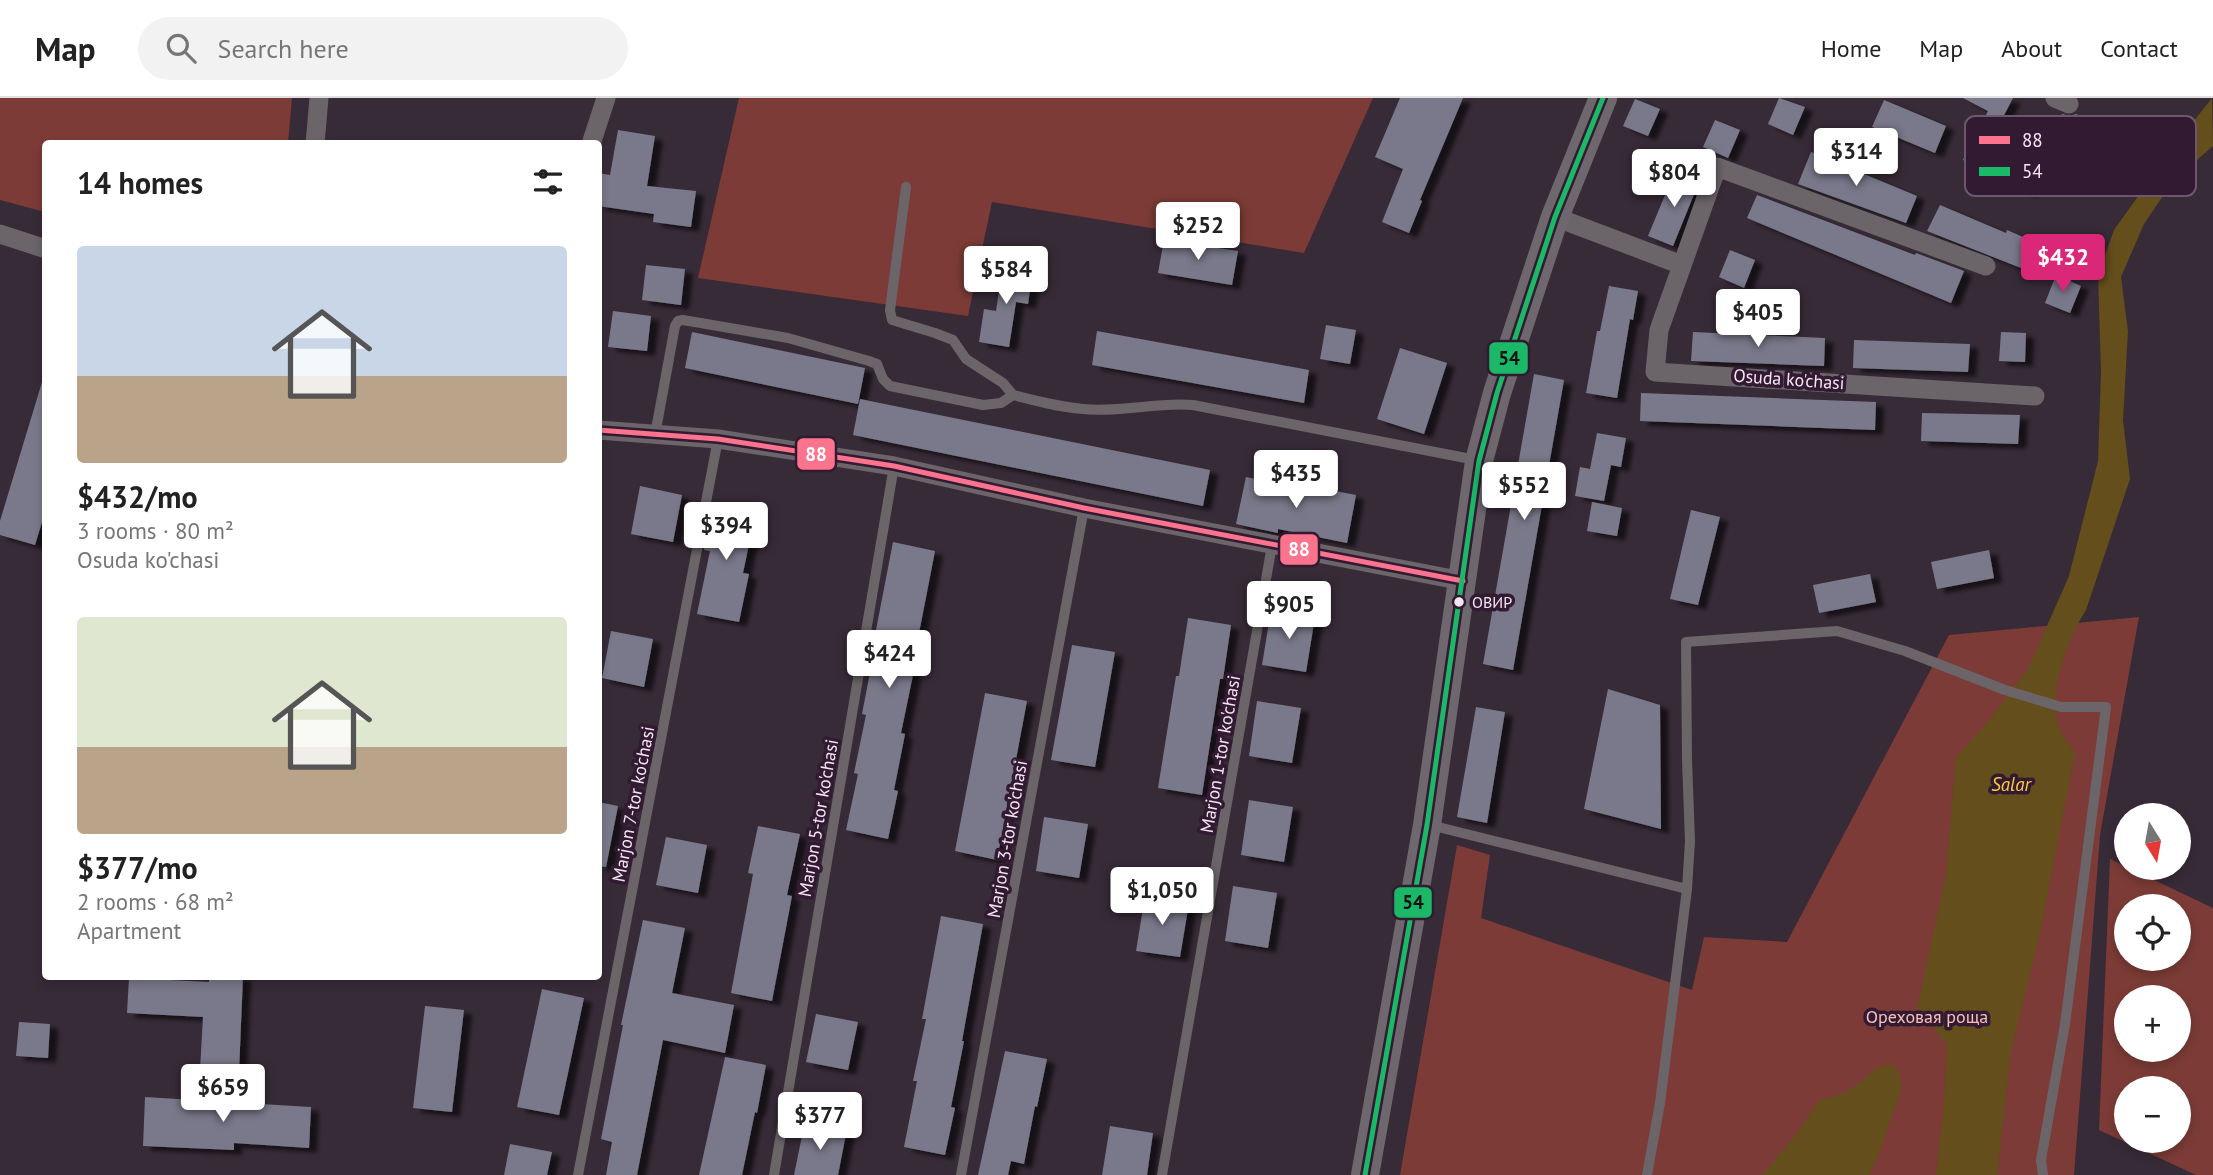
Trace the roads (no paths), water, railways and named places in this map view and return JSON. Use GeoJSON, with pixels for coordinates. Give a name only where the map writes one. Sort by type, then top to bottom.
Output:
{"type":"FeatureCollection","features":[{"type":"Feature","properties":{"kind":"main road"},"geometry":{"type":"LineString","coordinates":[[1365,1175],[1427,825],[1479,461],[1497,393],[1555,217],[1603,98]]}},
{"type":"Feature","properties":{"kind":"street"},"geometry":{"type":"LineString","coordinates":[[315,140],[319,98]]}},
{"type":"Feature","properties":{"kind":"street"},"geometry":{"type":"LineString","coordinates":[[592,140],[606,98]]}},
{"type":"Feature","properties":{"kind":"street","name":"Osuda ko'chasi"},"geometry":{"type":"LineString","coordinates":[[1986,266],[1717,167],[1659,330],[1655,372],[2035,396]]}},
{"type":"Feature","properties":{"kind":"street"},"geometry":{"type":"LineString","coordinates":[[1555,217],[1682,265]]}},
{"type":"Feature","properties":{"kind":"street"},"geometry":{"type":"LineString","coordinates":[[0,234],[42,248]]}},
{"type":"Feature","properties":{"kind":"street"},"geometry":{"type":"LineString","coordinates":[[602,430],[718,439],[894,466],[1084,508],[1463,581]]}},
{"type":"Feature","properties":{"kind":"lane"},"geometry":{"type":"LineString","coordinates":[[906,187],[890,310],[892,320],[953,340],[966,359],[1003,383],[1013,395],[1085,410],[1193,405],[1479,461]]}},
{"type":"Feature","properties":{"kind":"lane"},"geometry":{"type":"LineString","coordinates":[[656,435],[675,326],[678,321],[683,320],[788,338],[869,361],[877,365],[883,379],[890,386],[983,405],[1001,403],[1013,395]]}},
{"type":"Feature","properties":{"kind":"lane","name":"Marjon 7-tor ko'chasi"},"geometry":{"type":"LineString","coordinates":[[578,1175],[718,439]]}},
{"type":"Feature","properties":{"kind":"lane","name":"Marjon 5-tor ko'chasi"},"geometry":{"type":"LineString","coordinates":[[774,1175],[894,466]]}},
{"type":"Feature","properties":{"kind":"lane","name":"Marjon 3-tor ko'chasi"},"geometry":{"type":"LineString","coordinates":[[961,1175],[1084,508]]}},
{"type":"Feature","properties":{"kind":"lane","name":"Marjon 1-tor ko'chasi"},"geometry":{"type":"LineString","coordinates":[[1162,1175],[1272,545]]}},
{"type":"Feature","properties":{"kind":"lane"},"geometry":{"type":"LineString","coordinates":[[1647,1175],[1660,1102],[1687,889],[1690,841],[1686,760],[1686,642],[1837,631],[1905,651],[2005,690],[2061,707],[2106,707],[2065,1024],[2041,1160],[2043,1175]]}},
{"type":"Feature","properties":{"kind":"lane"},"geometry":{"type":"LineString","coordinates":[[1427,825],[1687,889]]}},
{"type":"Feature","properties":{"kind":"water","name":"Salar"},"geometry":{"type":"Polygon","coordinates":[[[2212,98],[2213,146],[2196,161],[2196,118],[2212,98]]]}},
{"type":"Feature","properties":{"kind":"water","name":"Salar"},"geometry":{"type":"Polygon","coordinates":[[[2138,196],[2163,196],[2144,224],[2121,277],[2128,331],[2123,420],[2130,479],[2086,610],[2067,650],[2058,681],[2058,725],[2075,753],[2040,933],[2011,1051],[1997,1175],[1936,1175],[1947,1044],[1917,1009],[1946,874],[1956,758],[2028,669],[2069,576],[2098,461],[2101,372],[2098,275],[2114,230],[2138,196]]]}},
{"type":"Feature","properties":{"kind":"water"},"geometry":{"type":"Polygon","coordinates":[[[1891,1064],[1899,1072],[1902,1088],[1869,1175],[1762,1175],[1795,1136],[1820,1100],[1848,1090],[1876,1069],[1891,1064]]]}},
{"type":"Feature","properties":{"kind":"place","name":"ОВИР"},"geometry":{"type":"Point","coordinates":[1459,602]}},
{"type":"Feature","properties":{"kind":"park label","name":"Ореховая роща"},"geometry":{"type":"Point","coordinates":[1927,1016]}}]}
